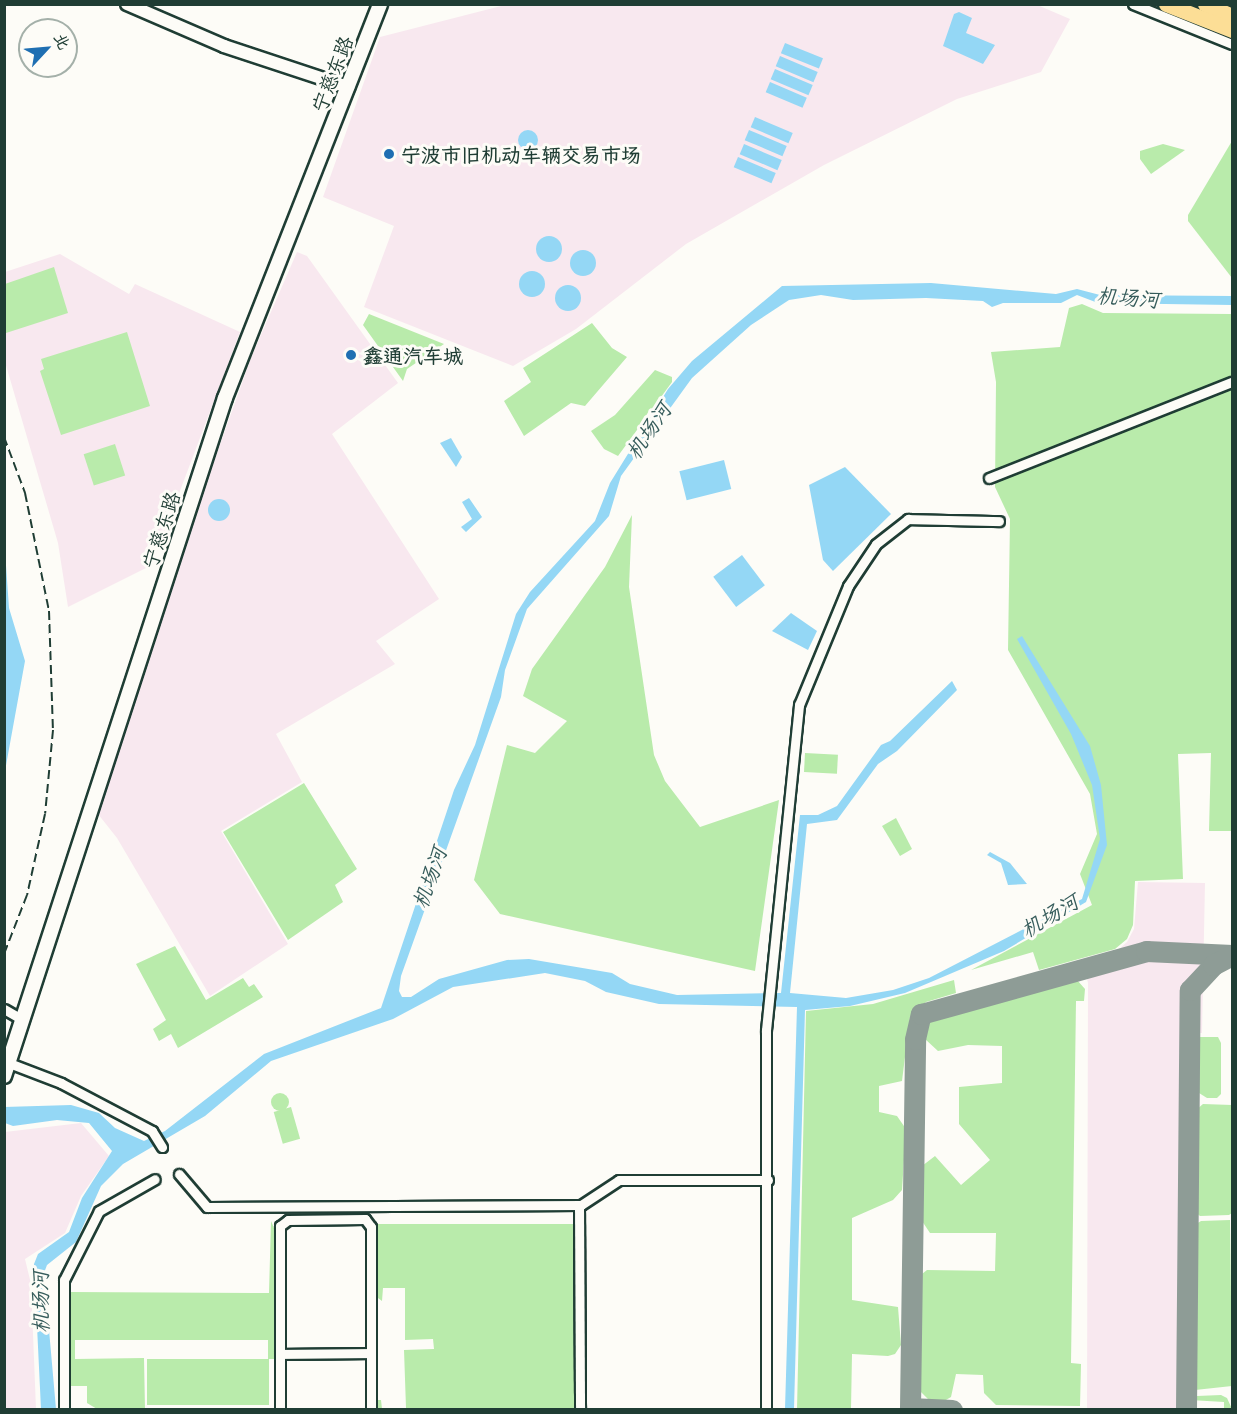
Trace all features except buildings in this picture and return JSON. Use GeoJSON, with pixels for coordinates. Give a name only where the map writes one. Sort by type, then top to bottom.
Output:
{"type":"FeatureCollection","features":[{"type":"Feature","properties":{"kind":"main road","name":"宁慈东路"},"geometry":{"type":"LineString","coordinates":[[7,1069],[225,398],[380,4]]}},
{"type":"Feature","properties":{"kind":"main road"},"geometry":{"type":"LineString","coordinates":[[1166,4],[1233,30]]}},
{"type":"Feature","properties":{"kind":"main road"},"geometry":{"type":"LineString","coordinates":[[1205,4],[1233,16]]}},
{"type":"Feature","properties":{"kind":"street"},"geometry":{"type":"LineString","coordinates":[[127,4],[224,46],[348,87]]}},
{"type":"Feature","properties":{"kind":"street"},"geometry":{"type":"LineString","coordinates":[[1133,4],[1233,44]]}},
{"type":"Feature","properties":{"kind":"street"},"geometry":{"type":"LineString","coordinates":[[989,478],[1233,382]]}},
{"type":"Feature","properties":{"kind":"street"},"geometry":{"type":"LineString","coordinates":[[766,1410],[768,1180],[766,1030],[799,705],[848,586],[876,544],[908,519],[999,521]]}},
{"type":"Feature","properties":{"kind":"street"},"geometry":{"type":"LineString","coordinates":[[4,1009],[23,1020]]}},
{"type":"Feature","properties":{"kind":"street"},"geometry":{"type":"LineString","coordinates":[[7,1069],[61,1083],[152,1131],[162,1147]]}},
{"type":"Feature","properties":{"kind":"street"},"geometry":{"type":"LineString","coordinates":[[179,1174],[207,1207],[579,1205],[619,1180],[768,1180]]}},
{"type":"Feature","properties":{"kind":"street"},"geometry":{"type":"LineString","coordinates":[[64,1410],[64,1280],[99,1211],[155,1179]]}},
{"type":"Feature","properties":{"kind":"street"},"geometry":{"type":"LineString","coordinates":[[579,1205],[580,1410]]}},
{"type":"Feature","properties":{"kind":"street"},"geometry":{"type":"LineString","coordinates":[[280,1410],[280,1226],[288,1220],[365,1219],[371,1227],[371,1410]]}},
{"type":"Feature","properties":{"kind":"street"},"geometry":{"type":"LineString","coordinates":[[280,1354],[371,1353]]}},
{"type":"Feature","properties":{"kind":"shaded area"},"geometry":{"type":"Polygon","coordinates":[[[1035,4],[1070,19],[1041,72],[957,99],[824,165],[686,244],[576,329],[513,366],[364,307],[394,226],[323,197],[380,37],[505,5],[1035,4]]]}},
{"type":"Feature","properties":{"kind":"shaded area"},"geometry":{"type":"Polygon","coordinates":[[[297,252],[307,256],[398,383],[332,434],[439,599],[376,641],[395,664],[276,734],[302,782],[221,831],[288,944],[210,996],[117,838],[98,814],[174,573],[251,358],[297,252]]]}},
{"type":"Feature","properties":{"kind":"shaded area"},"geometry":{"type":"Polygon","coordinates":[[[60,254],[129,294],[135,284],[240,332],[152,565],[68,607],[58,543],[5,362],[5,272],[60,254]]]}},
{"type":"Feature","properties":{"kind":"shaded area"},"geometry":{"type":"Polygon","coordinates":[[[1138,882],[1205,883],[1202,1033],[1196,1033],[1191,1409],[1087,1409],[1088,983],[1082,959],[1118,950],[1127,942],[1134,929],[1138,882]]]}},
{"type":"Feature","properties":{"kind":"shaded area"},"geometry":{"type":"Polygon","coordinates":[[[81,1123],[109,1156],[81,1196],[65,1233],[25,1259],[31,1284],[36,1409],[5,1409],[5,1132],[81,1123]]]}},
{"type":"Feature","properties":{"kind":"green space"},"geometry":{"type":"Polygon","coordinates":[[[1232,141],[1232,278],[1188,221],[1188,215],[1232,141]]]}},
{"type":"Feature","properties":{"kind":"green space"},"geometry":{"type":"Polygon","coordinates":[[[1163,144],[1185,150],[1151,174],[1140,159],[1140,151],[1163,144]]]}},
{"type":"Feature","properties":{"kind":"green space"},"geometry":{"type":"Polygon","coordinates":[[[54,267],[68,313],[6,333],[5,284],[54,267]]]}},
{"type":"Feature","properties":{"kind":"green space"},"geometry":{"type":"Polygon","coordinates":[[[1082,304],[1103,313],[1232,314],[1232,831],[1209,831],[1211,753],[1178,754],[1183,879],[1135,881],[1133,925],[1127,939],[1115,949],[1039,970],[1033,952],[971,970],[1092,905],[1080,874],[1097,834],[1090,794],[1008,650],[1010,519],[995,487],[996,382],[991,352],[1060,347],[1069,308],[1082,304]]]}},
{"type":"Feature","properties":{"kind":"green space"},"geometry":{"type":"Polygon","coordinates":[[[369,314],[444,344],[407,369],[403,381],[363,325],[369,314]]]}},
{"type":"Feature","properties":{"kind":"green space"},"geometry":{"type":"Polygon","coordinates":[[[592,323],[612,348],[627,357],[585,406],[571,403],[524,436],[504,401],[531,382],[523,368],[592,323]]]}},
{"type":"Feature","properties":{"kind":"green space"},"geometry":{"type":"Polygon","coordinates":[[[127,332],[150,406],[61,435],[40,371],[44,369],[41,359],[127,332]]]}},
{"type":"Feature","properties":{"kind":"green space"},"geometry":{"type":"Polygon","coordinates":[[[655,370],[672,377],[672,382],[618,456],[604,449],[591,431],[615,415],[655,370]]]}},
{"type":"Feature","properties":{"kind":"green space"},"geometry":{"type":"Polygon","coordinates":[[[115,444],[125,475],[94,486],[84,454],[115,444]]]}},
{"type":"Feature","properties":{"kind":"green space"},"geometry":{"type":"Polygon","coordinates":[[[632,515],[629,587],[654,755],[665,781],[700,827],[779,800],[755,971],[500,914],[474,880],[507,745],[535,753],[567,721],[523,696],[532,669],[605,567],[632,515]]]}},
{"type":"Feature","properties":{"kind":"green space"},"geometry":{"type":"Polygon","coordinates":[[[805,753],[838,755],[837,774],[804,772],[805,753]]]}},
{"type":"Feature","properties":{"kind":"green space"},"geometry":{"type":"Polygon","coordinates":[[[304,783],[357,869],[335,885],[343,902],[288,940],[223,832],[304,783]]]}},
{"type":"Feature","properties":{"kind":"green space"},"geometry":{"type":"Polygon","coordinates":[[[896,818],[912,849],[900,856],[882,826],[896,818]]]}},
{"type":"Feature","properties":{"kind":"green space"},"geometry":{"type":"Polygon","coordinates":[[[175,946],[206,1000],[243,978],[249,987],[254,984],[263,997],[178,1048],[171,1034],[159,1041],[153,1029],[166,1020],[136,964],[175,946]]]}},
{"type":"Feature","properties":{"kind":"green space"},"geometry":{"type":"Polygon","coordinates":[[[954,980],[956,993],[926,1002],[910,1017],[902,1081],[879,1086],[879,1112],[897,1116],[906,1129],[902,1190],[893,1200],[852,1218],[852,1300],[898,1307],[901,1345],[895,1354],[888,1356],[852,1354],[851,1409],[797,1409],[806,1011],[873,1004],[954,980]]]}},
{"type":"Feature","properties":{"kind":"green space"},"geometry":{"type":"Polygon","coordinates":[[[1077,980],[1085,989],[1084,1001],[1076,1001],[1071,1363],[1081,1364],[1080,1406],[996,1405],[984,1393],[983,1375],[956,1374],[951,1397],[939,1404],[932,1403],[919,1390],[922,1274],[927,1270],[995,1271],[996,1233],[930,1233],[922,1221],[922,1166],[935,1156],[961,1185],[990,1160],[959,1124],[959,1087],[1002,1083],[1002,1046],[968,1045],[938,1051],[925,1039],[926,1023],[936,1015],[1077,980]]]}},
{"type":"Feature","properties":{"kind":"green space"},"geometry":{"type":"Polygon","coordinates":[[[1199,1037],[1218,1037],[1221,1043],[1221,1094],[1217,1098],[1207,1098],[1199,1093],[1199,1037]]]}},
{"type":"Feature","properties":{"kind":"green space"},"geometry":{"type":"Polygon","coordinates":[[[280,1093],[286,1096],[289,1102],[286,1108],[280,1111],[274,1108],[271,1102],[274,1096],[280,1093]]]}},
{"type":"Feature","properties":{"kind":"green space"},"geometry":{"type":"Polygon","coordinates":[[[1203,1104],[1232,1105],[1232,1213],[1229,1215],[1200,1216],[1194,1211],[1196,1110],[1203,1104]]]}},
{"type":"Feature","properties":{"kind":"green space"},"geometry":{"type":"Polygon","coordinates":[[[291,1107],[300,1139],[283,1144],[274,1112],[291,1107]]]}},
{"type":"Feature","properties":{"kind":"green space"},"geometry":{"type":"Polygon","coordinates":[[[1230,1220],[1232,1386],[1195,1390],[1189,1384],[1193,1226],[1201,1221],[1230,1220]]]}},
{"type":"Feature","properties":{"kind":"green space"},"geometry":{"type":"Polygon","coordinates":[[[271,1221],[275,1230],[275,1359],[269,1359],[269,1405],[147,1405],[147,1359],[268,1359],[268,1340],[75,1340],[75,1359],[144,1358],[145,1409],[97,1409],[87,1403],[87,1386],[70,1386],[70,1292],[269,1293],[271,1221]]]}},
{"type":"Feature","properties":{"kind":"green space"},"geometry":{"type":"Polygon","coordinates":[[[378,1224],[574,1224],[574,1409],[374,1410],[376,1400],[381,1400],[382,1409],[406,1408],[404,1350],[434,1349],[433,1339],[405,1340],[405,1288],[383,1288],[382,1301],[374,1295],[378,1224]]]}},
{"type":"Feature","properties":{"kind":"green space"},"geometry":{"type":"Polygon","coordinates":[[[1221,1395],[1227,1398],[1232,1409],[1224,1409],[1224,1402],[1190,1400],[1197,1396],[1221,1395]]]}},
{"type":"Feature","properties":{"kind":"water"},"geometry":{"type":"Polygon","coordinates":[[[959,12],[972,18],[966,33],[995,45],[983,64],[943,46],[954,14],[959,12]]]}},
{"type":"Feature","properties":{"kind":"water"},"geometry":{"type":"Polygon","coordinates":[[[785,43],[823,58],[819,69],[781,53],[785,43]]]}},
{"type":"Feature","properties":{"kind":"water"},"geometry":{"type":"Polygon","coordinates":[[[780,56],[818,72],[813,82],[776,66],[780,56]]]}},
{"type":"Feature","properties":{"kind":"water"},"geometry":{"type":"Polygon","coordinates":[[[775,69],[813,85],[808,95],[771,79],[775,69]]]}},
{"type":"Feature","properties":{"kind":"water"},"geometry":{"type":"Polygon","coordinates":[[[770,82],[807,98],[803,108],[766,92],[770,82]]]}},
{"type":"Feature","properties":{"kind":"water"},"geometry":{"type":"Polygon","coordinates":[[[755,117],[793,133],[788,143],[751,127],[755,117]]]}},
{"type":"Feature","properties":{"kind":"water"},"geometry":{"type":"Polygon","coordinates":[[[528,130],[535,133],[538,140],[535,147],[528,150],[521,147],[518,140],[521,133],[528,130]]]}},
{"type":"Feature","properties":{"kind":"water"},"geometry":{"type":"Polygon","coordinates":[[[749,130],[787,146],[782,156],[745,140],[749,130]]]}},
{"type":"Feature","properties":{"kind":"water"},"geometry":{"type":"Polygon","coordinates":[[[744,144],[782,160],[777,170],[740,154],[744,144]]]}},
{"type":"Feature","properties":{"kind":"water"},"geometry":{"type":"Polygon","coordinates":[[[738,157],[776,173],[771,183],[734,167],[738,157]]]}},
{"type":"Feature","properties":{"kind":"water"},"geometry":{"type":"Polygon","coordinates":[[[549,236],[558,240],[562,249],[558,258],[549,262],[540,258],[536,249],[540,240],[549,236]]]}},
{"type":"Feature","properties":{"kind":"water"},"geometry":{"type":"Polygon","coordinates":[[[583,250],[592,254],[596,263],[592,272],[583,276],[574,272],[570,263],[574,254],[583,250]]]}},
{"type":"Feature","properties":{"kind":"water"},"geometry":{"type":"Polygon","coordinates":[[[532,271],[541,275],[545,284],[541,293],[532,297],[523,293],[519,284],[523,275],[532,271]]]}},
{"type":"Feature","properties":{"kind":"water","name":"机场河"},"geometry":{"type":"Polygon","coordinates":[[[931,283],[1056,294],[1077,289],[1100,295],[1232,296],[1232,305],[1098,303],[1077,295],[1061,303],[1003,303],[992,307],[983,301],[926,298],[853,300],[821,295],[789,300],[751,325],[692,378],[621,476],[609,516],[527,609],[505,670],[501,697],[401,976],[399,991],[402,997],[411,997],[439,979],[507,960],[529,959],[612,973],[630,984],[677,995],[781,993],[800,815],[818,815],[837,806],[881,745],[890,741],[952,681],[957,690],[897,751],[878,764],[837,820],[807,824],[790,993],[846,998],[893,990],[929,978],[1082,899],[1100,839],[1092,785],[1071,734],[1017,639],[1022,636],[1090,746],[1101,785],[1107,845],[1086,902],[1004,951],[905,993],[850,1006],[805,1010],[794,1409],[785,1409],[797,1007],[659,1004],[606,992],[585,981],[545,973],[453,987],[393,1019],[271,1061],[205,1116],[123,1164],[101,1186],[76,1242],[47,1265],[44,1273],[56,1409],[41,1409],[34,1264],[38,1254],[69,1232],[82,1198],[112,1151],[89,1123],[57,1120],[13,1126],[5,1123],[4,1107],[71,1105],[99,1113],[115,1128],[144,1141],[165,1131],[264,1054],[381,1008],[454,790],[475,745],[516,614],[530,592],[595,521],[610,483],[668,389],[692,361],[782,286],[931,283]]]}},
{"type":"Feature","properties":{"kind":"water"},"geometry":{"type":"Polygon","coordinates":[[[568,285],[577,289],[581,298],[577,307],[568,311],[559,307],[555,298],[559,289],[568,285]]]}},
{"type":"Feature","properties":{"kind":"water"},"geometry":{"type":"Polygon","coordinates":[[[451,438],[462,457],[456,467],[440,443],[451,438]]]}},
{"type":"Feature","properties":{"kind":"water"},"geometry":{"type":"Polygon","coordinates":[[[724,460],[731,489],[687,500],[679,471],[724,460]]]}},
{"type":"Feature","properties":{"kind":"water"},"geometry":{"type":"Polygon","coordinates":[[[845,467],[891,514],[833,571],[823,560],[809,485],[845,467]]]}},
{"type":"Feature","properties":{"kind":"water"},"geometry":{"type":"Polygon","coordinates":[[[469,498],[482,517],[466,532],[461,527],[472,519],[462,502],[469,498]]]}},
{"type":"Feature","properties":{"kind":"water"},"geometry":{"type":"Polygon","coordinates":[[[219,499],[227,502],[230,510],[227,518],[219,521],[211,518],[208,510],[211,502],[219,499]]]}},
{"type":"Feature","properties":{"kind":"water"},"geometry":{"type":"Polygon","coordinates":[[[5,551],[9,608],[25,661],[5,771],[5,551]]]}},
{"type":"Feature","properties":{"kind":"water"},"geometry":{"type":"Polygon","coordinates":[[[742,555],[765,585],[736,607],[713,577],[742,555]]]}},
{"type":"Feature","properties":{"kind":"water"},"geometry":{"type":"Polygon","coordinates":[[[791,613],[817,631],[808,650],[772,631],[791,613]]]}},
{"type":"Feature","properties":{"kind":"water"},"geometry":{"type":"Polygon","coordinates":[[[990,852],[1010,863],[1027,884],[1008,885],[1001,863],[987,855],[990,852]]]}},
{"type":"Feature","properties":{"kind":"taxiway"},"geometry":{"type":"LineString","coordinates":[[952,1410],[910,1408],[915,1039],[921,1014],[1146,951],[1232,955]]}},
{"type":"Feature","properties":{"kind":"taxiway"},"geometry":{"type":"LineString","coordinates":[[1186,1410],[1190,990],[1213,965],[1232,955]]}},
{"type":"Feature","properties":{"kind":"railway"},"geometry":{"type":"LineString","coordinates":[[4,437],[25,493],[49,611],[53,730],[45,814],[27,895],[4,954]]}},
{"type":"Feature","properties":{"kind":"place","name":"宁波市旧机动车辆交易市场"},"geometry":{"type":"Point","coordinates":[389,154]}},
{"type":"Feature","properties":{"kind":"place","name":"鑫通汽车城"},"geometry":{"type":"Point","coordinates":[351,355]}}]}
